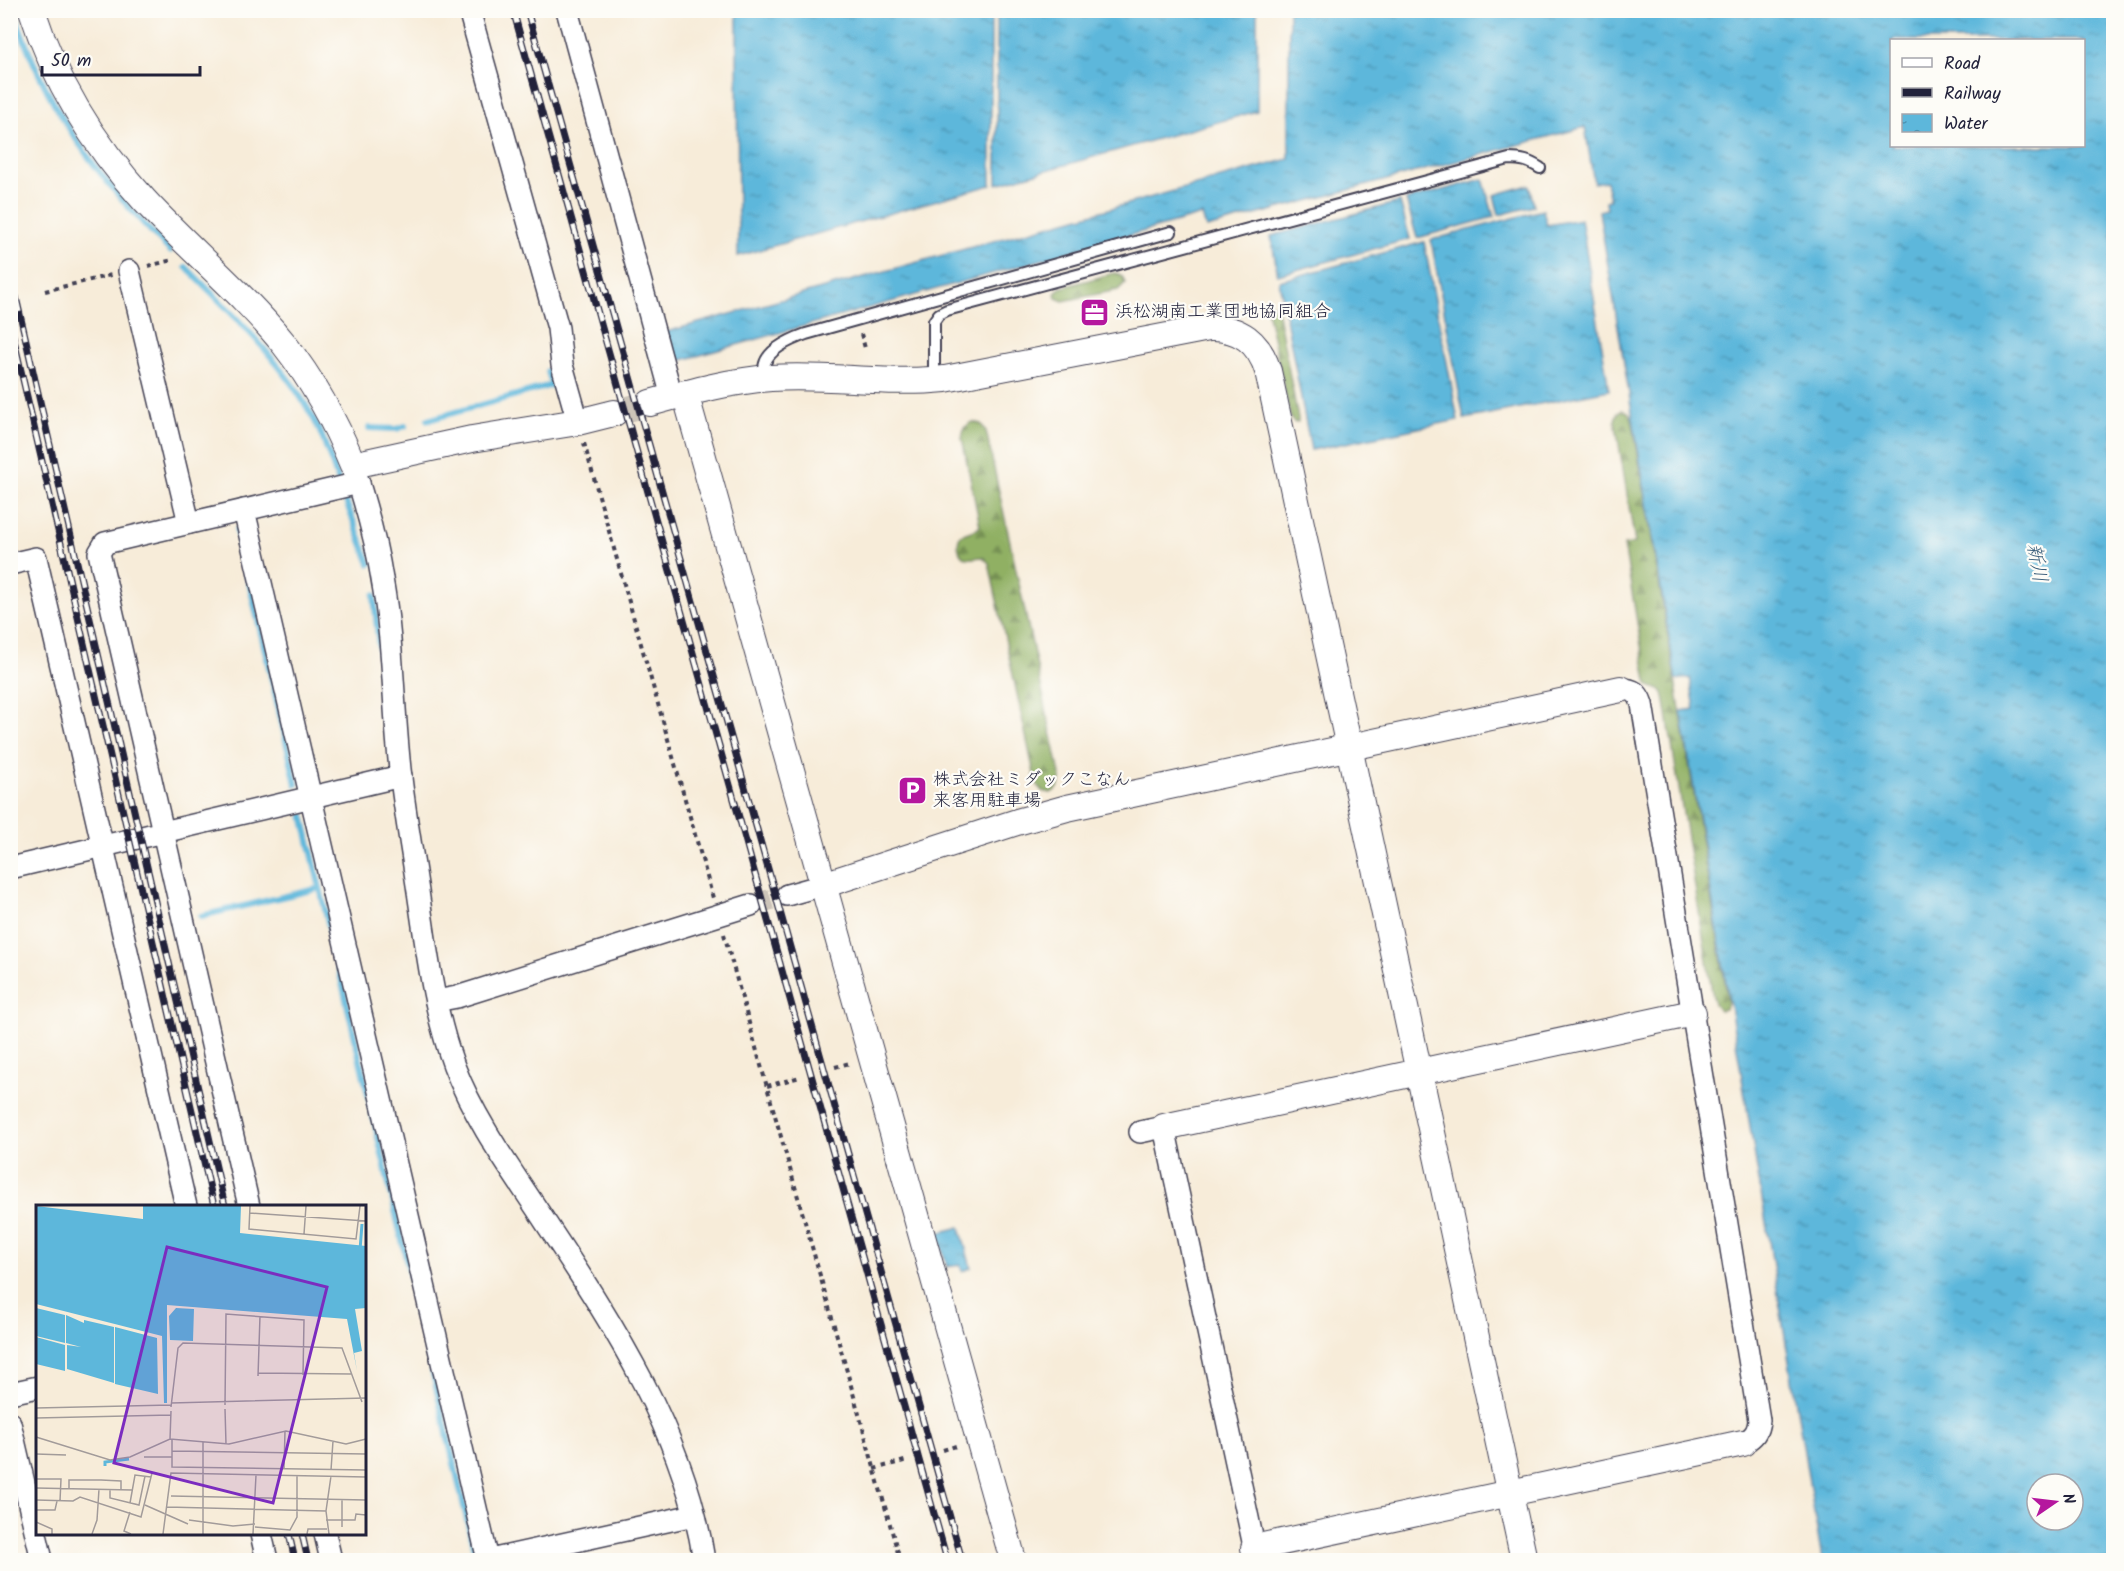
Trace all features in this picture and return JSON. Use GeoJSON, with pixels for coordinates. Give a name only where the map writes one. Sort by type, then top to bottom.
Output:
{"type":"FeatureCollection","features":[{"type":"Feature","properties":{"kind":"street"},"geometry":{"type":"LineString","coordinates":[[32,10],[60,80],[92,134],[144,200],[283,343],[316,389],[338,430],[356,474],[383,579],[401,776],[440,1023],[454,1067],[473,1108],[496,1148],[597,1299],[638,1370],[671,1444],[694,1515],[704,1560]]}},
{"type":"Feature","properties":{"kind":"street"},"geometry":{"type":"LineString","coordinates":[[469,10],[558,328],[562,365],[578,422]]}},
{"type":"Feature","properties":{"kind":"street"},"geometry":{"type":"LineString","coordinates":[[567,10],[669,398],[823,885],[1012,1560]]}},
{"type":"Feature","properties":{"kind":"street"},"geometry":{"type":"LineString","coordinates":[[129,271],[189,523]]}},
{"type":"Feature","properties":{"kind":"street"},"geometry":{"type":"LineString","coordinates":[[669,398],[713,386],[765,379],[800,377],[934,380],[1209,328],[1232,330],[1252,341],[1259,350],[1268,371],[1524,1560]]}},
{"type":"Feature","properties":{"kind":"street"},"geometry":{"type":"LineString","coordinates":[[249,1205],[99,553],[105,543],[244,510],[472,439],[578,422],[614,413]]}},
{"type":"Feature","properties":{"kind":"street"},"geometry":{"type":"LineString","coordinates":[[244,510],[489,1560],[694,1515]]}},
{"type":"Feature","properties":{"kind":"street"},"geometry":{"type":"LineString","coordinates":[[10,564],[36,558],[186,1205]]}},
{"type":"Feature","properties":{"kind":"street"},"geometry":{"type":"LineString","coordinates":[[787,895],[1042,814],[1621,689],[1631,689],[1639,695],[1642,704],[1693,1013],[1759,1420],[1758,1430],[1752,1438],[1743,1443],[1509,1493],[1256,1554],[1152,1130],[1693,1013]]}},
{"type":"Feature","properties":{"kind":"street"},"geometry":{"type":"LineString","coordinates":[[10,868],[401,776]]}},
{"type":"Feature","properties":{"kind":"street"},"geometry":{"type":"LineString","coordinates":[[436,1001],[457,997],[751,905]]}},
{"type":"Feature","properties":{"kind":"street"},"geometry":{"type":"LineString","coordinates":[[10,1393],[36,1387]]}},
{"type":"Feature","properties":{"kind":"street"},"geometry":{"type":"LineString","coordinates":[[10,1424],[36,1534]]}},
{"type":"Feature","properties":{"kind":"street"},"geometry":{"type":"LineString","coordinates":[[36,1535],[42,1560]]}},
{"type":"Feature","properties":{"kind":"street"},"geometry":{"type":"LineString","coordinates":[[261,1535],[267,1560]]}},
{"type":"Feature","properties":{"kind":"street"},"geometry":{"type":"LineString","coordinates":[[325,1535],[331,1560]]}},
{"type":"Feature","properties":{"kind":"lane"},"geometry":{"type":"LineString","coordinates":[[934,380],[934,321],[946,310],[1509,159],[1531,162],[1540,168]]}},
{"type":"Feature","properties":{"kind":"lane"},"geometry":{"type":"LineString","coordinates":[[765,379],[765,364],[772,354],[806,334],[1171,232]]}},
{"type":"Feature","properties":{"kind":"path"},"geometry":{"type":"LineString","coordinates":[[862,336],[865,348]]}},
{"type":"Feature","properties":{"kind":"path"},"geometry":{"type":"LineString","coordinates":[[578,422],[900,1560]]}},
{"type":"Feature","properties":{"kind":"path"},"geometry":{"type":"LineString","coordinates":[[767,1086],[800,1077]]}},
{"type":"Feature","properties":{"kind":"path"},"geometry":{"type":"LineString","coordinates":[[874,1470],[908,1460]]}},
{"type":"Feature","properties":{"kind":"green space"},"geometry":{"type":"Polygon","coordinates":[[[1114,273],[1121,276],[1125,283],[1118,290],[1063,301],[1056,298],[1055,294],[1060,288],[1114,273]]]}},
{"type":"Feature","properties":{"kind":"green space"},"geometry":{"type":"Polygon","coordinates":[[[1272,304],[1277,308],[1298,418],[1298,422],[1295,423],[1291,419],[1267,310],[1272,304]]]}},
{"type":"Feature","properties":{"kind":"green space"},"geometry":{"type":"Polygon","coordinates":[[[1622,410],[1628,412],[1632,418],[1728,1001],[1725,1009],[1720,1010],[1714,1004],[1664,696],[1662,691],[1649,686],[1647,681],[1624,545],[1635,543],[1615,420],[1617,414],[1622,410]]]}},
{"type":"Feature","properties":{"kind":"green space"},"geometry":{"type":"Polygon","coordinates":[[[972,422],[981,424],[986,431],[1061,778],[1058,788],[1051,793],[1042,791],[1036,783],[989,563],[983,557],[964,556],[959,548],[960,535],[980,526],[962,438],[964,428],[972,422]]]}},
{"type":"Feature","properties":{"kind":"water"},"geometry":{"type":"Polygon","coordinates":[[[737,11],[991,11],[991,185],[738,256],[737,11]]]}},
{"type":"Feature","properties":{"kind":"water"},"geometry":{"type":"Polygon","coordinates":[[[997,11],[1257,11],[1257,111],[997,184],[997,11]]]}},
{"type":"Feature","properties":{"kind":"water","name":"新川"},"geometry":{"type":"Polygon","coordinates":[[[1289,11],[2113,11],[2113,1560],[1822,1560],[1681,711],[1695,709],[1690,678],[1676,680],[1599,211],[1607,209],[1606,201],[1610,200],[1606,181],[1594,183],[1585,127],[1206,228],[1202,215],[675,362],[666,332],[1289,159],[1289,11]]]}},
{"type":"Feature","properties":{"kind":"water"},"geometry":{"type":"Polygon","coordinates":[[[1483,179],[1494,217],[1417,238],[1406,200],[1483,179]]]}},
{"type":"Feature","properties":{"kind":"water"},"geometry":{"type":"Polygon","coordinates":[[[1529,185],[1534,206],[1499,215],[1494,195],[1529,185]]]}},
{"type":"Feature","properties":{"kind":"water"},"geometry":{"type":"Polygon","coordinates":[[[1400,202],[1410,239],[1278,275],[1271,236],[1400,202]]]}},
{"type":"Feature","properties":{"kind":"water"},"geometry":{"type":"Polygon","coordinates":[[[1543,210],[1547,225],[1581,219],[1609,390],[1464,419],[1431,240],[1543,210]]]}},
{"type":"Feature","properties":{"kind":"water"},"geometry":{"type":"Polygon","coordinates":[[[1424,242],[1458,420],[1311,450],[1279,281],[1424,242]]]}},
{"type":"Feature","properties":{"kind":"water"},"geometry":{"type":"Polygon","coordinates":[[[960,1227],[971,1268],[962,1271],[960,1264],[947,1267],[938,1233],[960,1227]]]}},
{"type":"Feature","properties":{"kind":"waterway"},"geometry":{"type":"LineString","coordinates":[[14,10],[41,79],[77,141],[120,197],[170,251]]}},
{"type":"Feature","properties":{"kind":"waterway"},"geometry":{"type":"LineString","coordinates":[[186,267],[257,340],[289,380],[316,423],[338,480]]}},
{"type":"Feature","properties":{"kind":"waterway"},"geometry":{"type":"LineString","coordinates":[[548,371],[552,385]]}},
{"type":"Feature","properties":{"kind":"waterway"},"geometry":{"type":"LineString","coordinates":[[428,420],[559,383]]}},
{"type":"Feature","properties":{"kind":"waterway"},"geometry":{"type":"LineString","coordinates":[[369,428],[397,429],[405,426]]}},
{"type":"Feature","properties":{"kind":"waterway"},"geometry":{"type":"LineString","coordinates":[[343,494],[370,564]]}},
{"type":"Feature","properties":{"kind":"waterway"},"geometry":{"type":"LineString","coordinates":[[237,530],[296,784]]}},
{"type":"Feature","properties":{"kind":"waterway"},"geometry":{"type":"LineString","coordinates":[[374,595],[384,701]]}},
{"type":"Feature","properties":{"kind":"waterway"},"geometry":{"type":"LineString","coordinates":[[303,815],[475,1554]]}},
{"type":"Feature","properties":{"kind":"waterway"},"geometry":{"type":"LineString","coordinates":[[201,916],[320,888]]}},
{"type":"Feature","properties":{"kind":"waterway"},"geometry":{"type":"LineString","coordinates":[[666,1460],[675,1484]]}},
{"type":"Feature","properties":{"kind":"tunnel"},"geometry":{"type":"LineString","coordinates":[[614,413],[650,403]]}},
{"type":"Feature","properties":{"kind":"tunnel"},"geometry":{"type":"LineString","coordinates":[[751,905],[787,895]]}},
{"type":"Feature","properties":{"kind":"railway"},"geometry":{"type":"LineString","coordinates":[[513,10],[947,1560]]}},
{"type":"Feature","properties":{"kind":"railway"},"geometry":{"type":"LineString","coordinates":[[527,10],[962,1560]]}},
{"type":"Feature","properties":{"kind":"railway"},"geometry":{"type":"LineString","coordinates":[[10,271],[225,1205]]}},
{"type":"Feature","properties":{"kind":"railway"},"geometry":{"type":"LineString","coordinates":[[10,323],[214,1205]]}},
{"type":"Feature","properties":{"kind":"railway"},"geometry":{"type":"LineString","coordinates":[[289,1535],[295,1560]]}},
{"type":"Feature","properties":{"kind":"railway"},"geometry":{"type":"LineString","coordinates":[[302,1535],[308,1560]]}},
{"type":"Feature","properties":{"kind":"place","name":"浜松湖南工業団地協同組合"},"geometry":{"type":"Point","coordinates":[1094,312]}},
{"type":"Feature","properties":{"kind":"place","name":"株式会社ミダックこなん 来客用駐車場"},"geometry":{"type":"Point","coordinates":[912,790]}}]}
